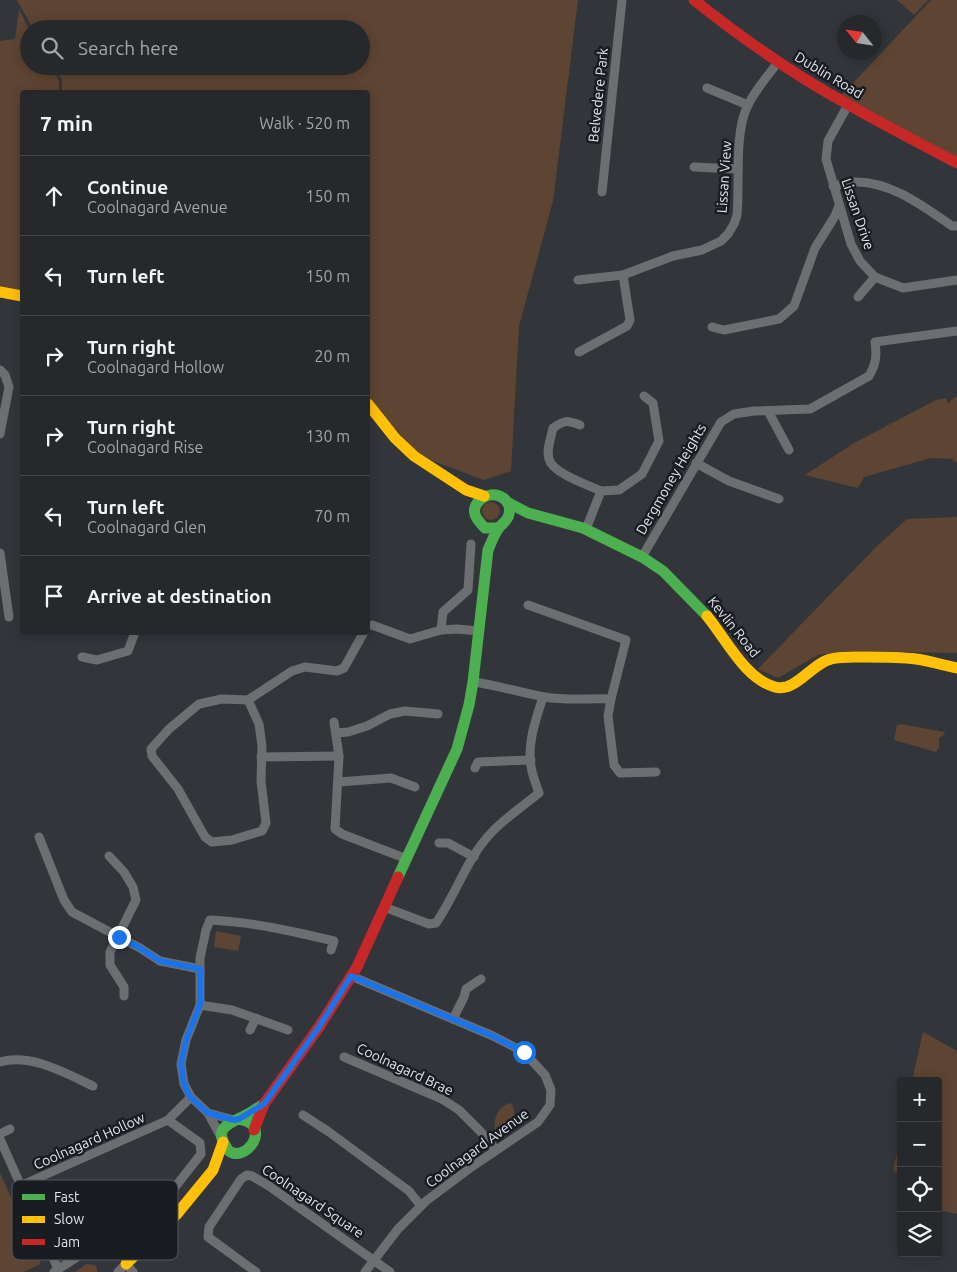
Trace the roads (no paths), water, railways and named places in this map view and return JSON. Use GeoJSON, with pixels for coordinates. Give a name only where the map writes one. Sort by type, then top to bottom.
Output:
{"type":"FeatureCollection","features":[{"type":"Feature","properties":{"kind":"street","name":"Belvedere Park"},"geometry":{"type":"LineString","coordinates":[[602,192],[622,0]]}},
{"type":"Feature","properties":{"kind":"street","name":"Dublin Road"},"geometry":{"type":"LineString","coordinates":[[694,0],[733,31],[778,62],[848,104],[957,163]]}},
{"type":"Feature","properties":{"kind":"street","name":"Lissan View"},"geometry":{"type":"LineString","coordinates":[[578,280],[623,276],[673,256],[702,250],[721,241],[728,234],[734,224],[736,215],[738,169],[744,114],[748,105],[778,62]]}},
{"type":"Feature","properties":{"kind":"street"},"geometry":{"type":"LineString","coordinates":[[707,88],[748,105]]}},
{"type":"Feature","properties":{"kind":"street","name":"Lissan Drive"},"geometry":{"type":"LineString","coordinates":[[848,104],[828,140],[826,159],[851,244],[860,260],[875,277],[903,288],[957,280]]}},
{"type":"Feature","properties":{"kind":"street"},"geometry":{"type":"LineString","coordinates":[[694,167],[738,169]]}},
{"type":"Feature","properties":{"kind":"street"},"geometry":{"type":"LineString","coordinates":[[833,186],[853,182],[872,184],[895,191],[924,207],[952,226],[957,226]]}},
{"type":"Feature","properties":{"kind":"street"},"geometry":{"type":"LineString","coordinates":[[712,327],[724,330],[780,320],[794,306],[815,248],[839,206]]}},
{"type":"Feature","properties":{"kind":"street"},"geometry":{"type":"LineString","coordinates":[[579,352],[627,326],[630,320],[623,276]]}},
{"type":"Feature","properties":{"kind":"street"},"geometry":{"type":"LineString","coordinates":[[858,297],[875,277]]}},
{"type":"Feature","properties":{"kind":"street"},"geometry":{"type":"LineString","coordinates":[[0,292],[20,296]]}},
{"type":"Feature","properties":{"kind":"street","name":"Dergmoney Heights"},"geometry":{"type":"LineString","coordinates":[[642,557],[720,422],[734,414],[810,409],[869,376],[875,366],[877,356],[875,342],[957,331]]}},
{"type":"Feature","properties":{"kind":"street"},"geometry":{"type":"LineString","coordinates":[[0,370],[5,375],[9,387],[0,434]]}},
{"type":"Feature","properties":{"kind":"street"},"geometry":{"type":"LineString","coordinates":[[580,425],[563,421],[553,428],[548,459],[552,466],[563,474],[601,491],[619,490],[642,474],[660,441],[653,403],[644,396]]}},
{"type":"Feature","properties":{"kind":"street"},"geometry":{"type":"LineString","coordinates":[[254,1130],[264,1104],[319,1027],[351,976],[457,749],[473,682],[488,550],[499,528],[506,522],[510,510],[507,502],[498,495],[475,495],[462,489],[449,478],[412,455],[396,439],[370,406]]}},
{"type":"Feature","properties":{"kind":"street"},"geometry":{"type":"LineString","coordinates":[[768,411],[789,450]]}},
{"type":"Feature","properties":{"kind":"street"},"geometry":{"type":"LineString","coordinates":[[696,463],[729,481],[779,499]]}},
{"type":"Feature","properties":{"kind":"street"},"geometry":{"type":"LineString","coordinates":[[462,489],[474,510],[476,520],[482,526],[489,529],[499,528]]}},
{"type":"Feature","properties":{"kind":"street"},"geometry":{"type":"LineString","coordinates":[[586,529],[601,491]]}},
{"type":"Feature","properties":{"kind":"street"},"geometry":{"type":"LineString","coordinates":[[474,510],[479,500],[484,496]]}},
{"type":"Feature","properties":{"kind":"street","name":"Kevlin Road"},"geometry":{"type":"LineString","coordinates":[[507,502],[528,513],[586,529],[642,557],[663,572],[710,618],[734,655],[755,677],[777,689],[791,686],[809,671],[829,659],[843,657],[917,659],[957,668]]}},
{"type":"Feature","properties":{"kind":"street","name":"Kevlin Road"},"geometry":{"type":"LineString","coordinates":[[509,516],[528,513]]}},
{"type":"Feature","properties":{"kind":"street"},"geometry":{"type":"LineString","coordinates":[[482,526],[488,550]]}},
{"type":"Feature","properties":{"kind":"street"},"geometry":{"type":"LineString","coordinates":[[440,630],[443,612],[468,590],[471,544]]}},
{"type":"Feature","properties":{"kind":"street"},"geometry":{"type":"LineString","coordinates":[[0,553],[1,571],[9,617]]}},
{"type":"Feature","properties":{"kind":"street"},"geometry":{"type":"LineString","coordinates":[[528,605],[626,640],[608,716],[614,765],[620,773],[656,772]]}},
{"type":"Feature","properties":{"kind":"street"},"geometry":{"type":"LineString","coordinates":[[370,626],[410,639],[440,630],[479,631]]}},
{"type":"Feature","properties":{"kind":"street"},"geometry":{"type":"LineString","coordinates":[[82,657],[97,660],[128,651],[134,635]]}},
{"type":"Feature","properties":{"kind":"street"},"geometry":{"type":"LineString","coordinates":[[248,700],[259,724],[262,746],[261,781],[266,823],[262,831],[232,840],[212,842],[206,837],[178,789],[152,756],[151,749],[169,729],[199,704],[222,699],[248,700],[292,671],[305,667],[337,671],[344,668],[362,635]]}},
{"type":"Feature","properties":{"kind":"street"},"geometry":{"type":"LineString","coordinates":[[473,682],[493,684],[543,697],[569,701],[611,699]]}},
{"type":"Feature","properties":{"kind":"street"},"geometry":{"type":"LineString","coordinates":[[384,907],[429,924],[436,923],[448,906],[474,857],[490,834],[539,793],[531,767],[531,760],[533,727],[543,697]]}},
{"type":"Feature","properties":{"kind":"street"},"geometry":{"type":"LineString","coordinates":[[336,733],[367,726],[390,714],[405,711],[438,714]]}},
{"type":"Feature","properties":{"kind":"street"},"geometry":{"type":"LineString","coordinates":[[334,722],[339,756],[335,829],[342,834],[406,859]]}},
{"type":"Feature","properties":{"kind":"street"},"geometry":{"type":"LineString","coordinates":[[261,757],[339,756]]}},
{"type":"Feature","properties":{"kind":"street"},"geometry":{"type":"LineString","coordinates":[[476,768],[478,762],[531,760]]}},
{"type":"Feature","properties":{"kind":"street"},"geometry":{"type":"LineString","coordinates":[[338,782],[391,778],[415,787]]}},
{"type":"Feature","properties":{"kind":"street"},"geometry":{"type":"LineString","coordinates":[[39,837],[64,900],[72,912],[140,948],[160,961],[200,969]]}},
{"type":"Feature","properties":{"kind":"street"},"geometry":{"type":"LineString","coordinates":[[439,843],[448,843],[474,857]]}},
{"type":"Feature","properties":{"kind":"street"},"geometry":{"type":"LineString","coordinates":[[109,856],[124,872],[133,887],[136,900],[110,952],[110,965],[124,987],[124,996]]}},
{"type":"Feature","properties":{"kind":"street"},"geometry":{"type":"LineString","coordinates":[[241,1153],[230,1151],[208,1113],[190,1097],[184,1084],[181,1064],[186,1040],[200,1005],[200,958],[210,920],[239,921],[334,941],[331,950]]}},
{"type":"Feature","properties":{"kind":"street","name":"Coolnagard Avenue"},"geometry":{"type":"LineString","coordinates":[[351,976],[429,1010],[453,1018],[524,1052],[538,1065],[545,1075],[551,1090],[550,1105],[538,1122],[473,1166],[421,1206],[398,1229],[365,1272]]}},
{"type":"Feature","properties":{"kind":"street"},"geometry":{"type":"LineString","coordinates":[[453,1018],[466,989],[481,979]]}},
{"type":"Feature","properties":{"kind":"street"},"geometry":{"type":"LineString","coordinates":[[200,1005],[232,1010],[288,1030]]}},
{"type":"Feature","properties":{"kind":"street"},"geometry":{"type":"LineString","coordinates":[[250,1030],[256,1018]]}},
{"type":"Feature","properties":{"kind":"street","name":"Coolnagard Brae"},"geometry":{"type":"LineString","coordinates":[[344,1057],[442,1099],[453,1106],[480,1131],[496,1150]]}},
{"type":"Feature","properties":{"kind":"street"},"geometry":{"type":"LineString","coordinates":[[0,1062],[29,1060],[93,1086]]}},
{"type":"Feature","properties":{"kind":"street","name":"Coolnagard Hollow"},"geometry":{"type":"LineString","coordinates":[[33,1180],[168,1120],[190,1097]]}},
{"type":"Feature","properties":{"kind":"street"},"geometry":{"type":"LineString","coordinates":[[213,1170],[225,1126],[264,1104]]}},
{"type":"Feature","properties":{"kind":"street"},"geometry":{"type":"LineString","coordinates":[[178,1212],[213,1170],[251,1148],[256,1138],[249,1122],[208,1113]]}},
{"type":"Feature","properties":{"kind":"street"},"geometry":{"type":"LineString","coordinates":[[303,1115],[409,1191],[421,1206]]}},
{"type":"Feature","properties":{"kind":"street"},"geometry":{"type":"LineString","coordinates":[[168,1120],[200,1142],[201,1154],[178,1183]]}},
{"type":"Feature","properties":{"kind":"street"},"geometry":{"type":"LineString","coordinates":[[0,1134],[10,1129]]}},
{"type":"Feature","properties":{"kind":"street"},"geometry":{"type":"LineString","coordinates":[[0,1139],[17,1180]]}},
{"type":"Feature","properties":{"kind":"street","name":"Coolnagard Square"},"geometry":{"type":"LineString","coordinates":[[256,1272],[208,1237],[208,1232],[233,1191],[241,1179],[247,1175],[269,1186],[374,1260]]}},
{"type":"Feature","properties":{"kind":"street"},"geometry":{"type":"LineString","coordinates":[[56,1271],[73,1260]]}},
{"type":"Feature","properties":{"kind":"street"},"geometry":{"type":"LineString","coordinates":[[374,1260],[390,1272]]}}]}
